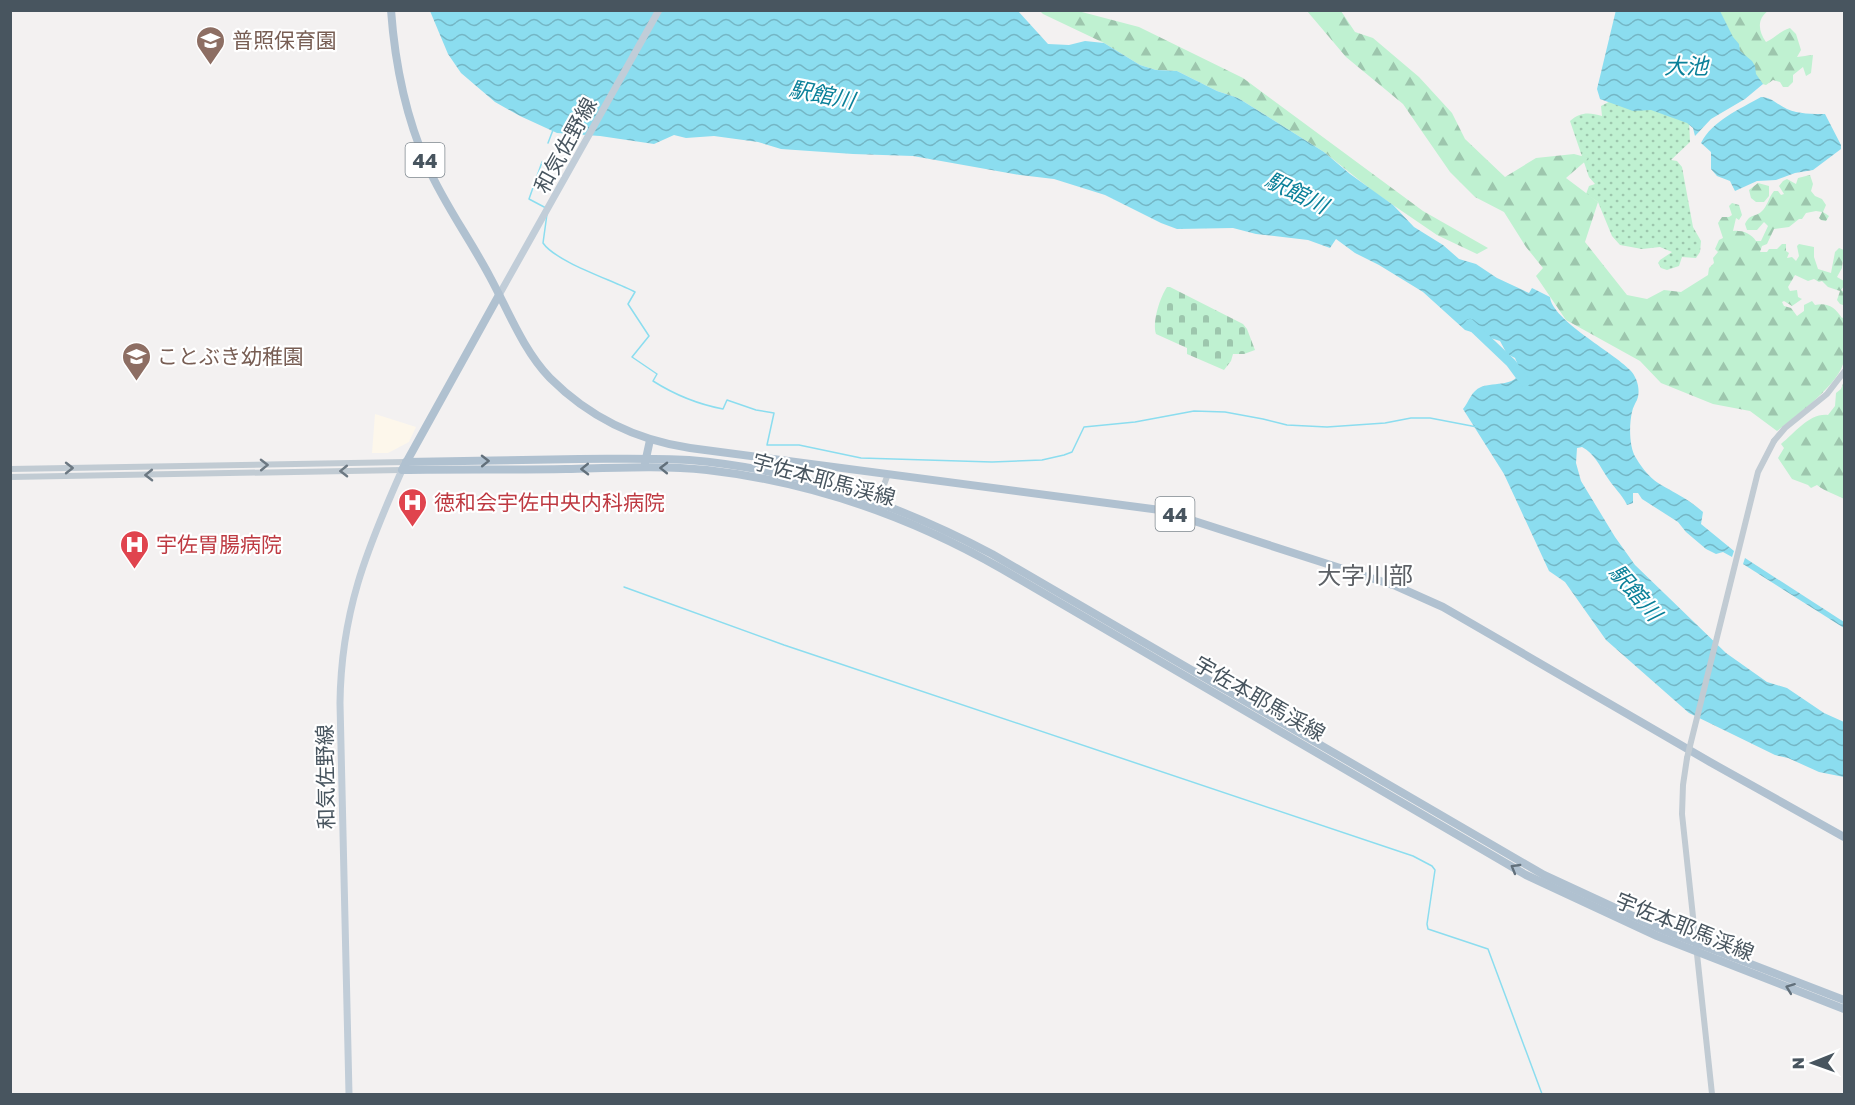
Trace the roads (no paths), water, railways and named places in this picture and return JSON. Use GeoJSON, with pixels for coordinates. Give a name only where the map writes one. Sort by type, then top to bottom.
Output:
{"type":"FeatureCollection","features":[{"type":"Feature","properties":{"kind":"main road","name":"宇佐本耶馬渓線"},"geometry":{"type":"LineString","coordinates":[[391,10],[397,65],[404,99],[412,128],[438,186],[533,357],[556,383],[583,406],[606,421],[650,440],[690,448],[1160,510],[1415,593],[1845,837]]}},
{"type":"Feature","properties":{"kind":"main road","name":"和気佐野線"},"geometry":{"type":"LineString","coordinates":[[499,295],[659,10]]}},
{"type":"Feature","properties":{"kind":"main road"},"geometry":{"type":"LineString","coordinates":[[404,466],[499,295]]}},
{"type":"Feature","properties":{"kind":"main road"},"geometry":{"type":"LineString","coordinates":[[644,468],[650,440]]}},
{"type":"Feature","properties":{"kind":"main road","name":"宇佐本耶馬渓線"},"geometry":{"type":"LineString","coordinates":[[404,466],[646,458],[704,462],[777,473],[836,487],[877,505],[935,525],[992,554],[1544,875],[1697,948],[1845,1009]]}},
{"type":"Feature","properties":{"kind":"main road","name":"宇佐本耶馬渓線"},"geometry":{"type":"LineString","coordinates":[[404,466],[704,470],[761,478],[877,505]]}},
{"type":"Feature","properties":{"kind":"main road","name":"和気佐野線"},"geometry":{"type":"LineString","coordinates":[[349,1095],[341,668],[348,618],[358,580],[404,466]]}},
{"type":"Feature","properties":{"kind":"main road","name":"宇佐本耶馬渓線"},"geometry":{"type":"LineString","coordinates":[[1697,948],[1845,1000]]}},
{"type":"Feature","properties":{"kind":"street"},"geometry":{"type":"LineString","coordinates":[[1712,1095],[1682,814],[1687,758],[1758,472],[1773,441],[1785,428],[1827,394],[1845,372]]}},
{"type":"Feature","properties":{"kind":"street"},"geometry":{"type":"LineString","coordinates":[[10,469],[404,466]]}},
{"type":"Feature","properties":{"kind":"street"},"geometry":{"type":"LineString","coordinates":[[10,477],[404,466]]}},
{"type":"Feature","properties":{"kind":"street"},"geometry":{"type":"LineString","coordinates":[[877,505],[888,474]]}},
{"type":"Feature","properties":{"kind":"water","name":"大池"},"geometry":{"type":"Polygon","coordinates":[[[1616,10],[1720,11],[1739,44],[1740,51],[1752,61],[1756,74],[1763,84],[1745,99],[1711,119],[1695,136],[1693,128],[1687,123],[1651,110],[1633,111],[1600,99],[1597,89],[1616,10]]]}},
{"type":"Feature","properties":{"kind":"water"},"geometry":{"type":"Polygon","coordinates":[[[430,11],[1018,11],[1048,44],[1069,45],[1085,41],[1104,43],[1140,65],[1156,70],[1177,71],[1217,91],[1238,98],[1324,152],[1393,205],[1414,227],[1443,245],[1459,259],[1476,264],[1497,278],[1529,293],[1532,288],[1550,297],[1553,306],[1561,316],[1630,370],[1638,388],[1630,429],[1632,448],[1636,458],[1652,478],[1703,512],[1701,524],[1734,551],[1732,557],[1723,552],[1716,554],[1706,549],[1678,522],[1642,499],[1638,493],[1633,493],[1633,503],[1627,505],[1594,456],[1582,447],[1577,448],[1576,463],[1581,481],[1635,565],[1726,653],[1767,682],[1787,688],[1824,713],[1844,722],[1844,777],[1819,772],[1788,758],[1775,755],[1689,713],[1606,640],[1565,582],[1549,571],[1504,474],[1463,409],[1472,394],[1481,387],[1515,379],[1518,375],[1518,368],[1515,358],[1507,354],[1500,341],[1465,330],[1423,292],[1355,253],[1336,239],[1330,248],[1308,240],[1256,234],[1233,228],[1177,229],[1105,195],[1054,179],[913,156],[781,149],[758,142],[714,136],[686,138],[674,135],[654,144],[600,136],[557,133],[495,102],[461,73],[448,54],[430,11]]]}},
{"type":"Feature","properties":{"kind":"water"},"geometry":{"type":"Polygon","coordinates":[[[1761,97],[1768,98],[1796,112],[1825,114],[1841,149],[1813,170],[1795,173],[1776,180],[1757,181],[1735,191],[1730,181],[1717,176],[1711,169],[1711,152],[1701,143],[1719,122],[1761,97]]]}},
{"type":"Feature","properties":{"kind":"water"},"geometry":{"type":"Polygon","coordinates":[[[1745,558],[1844,622],[1844,628],[1743,564],[1745,558]]]}},
{"type":"Feature","properties":{"kind":"waterway"},"geometry":{"type":"LineString","coordinates":[[548,143],[553,130]]}},
{"type":"Feature","properties":{"kind":"waterway"},"geometry":{"type":"LineString","coordinates":[[542,162],[529,199],[546,208]]}},
{"type":"Feature","properties":{"kind":"waterway"},"geometry":{"type":"LineString","coordinates":[[547,214],[543,243],[550,250],[572,264],[635,292],[628,304],[649,336],[632,357],[657,374],[653,381],[686,398],[713,407],[723,409],[727,400],[756,410],[774,413],[767,445],[799,445],[861,458],[992,462],[1042,460],[1072,452],[1084,427],[1135,422],[1194,411],[1225,412],[1287,425],[1327,427],[1430,418],[1477,427]]}},
{"type":"Feature","properties":{"kind":"waterway","name":"駅館川"},"geometry":{"type":"LineString","coordinates":[[1470,324],[1511,363],[1525,382]]}},
{"type":"Feature","properties":{"kind":"waterway"},"geometry":{"type":"LineString","coordinates":[[624,587],[784,645],[1413,856],[1432,866],[1435,870],[1428,929],[1488,949],[1542,1094]]}},
{"type":"Feature","properties":{"kind":"place","name":"普照保育園"},"geometry":{"type":"Point","coordinates":[211,66]}},
{"type":"Feature","properties":{"kind":"place","name":"ことぶき幼稚園"},"geometry":{"type":"Point","coordinates":[136,382]}},
{"type":"Feature","properties":{"kind":"place","name":"徳和会宇佐中央内科病院"},"geometry":{"type":"Point","coordinates":[413,528]}},
{"type":"Feature","properties":{"kind":"place","name":"宇佐胃腸病院"},"geometry":{"type":"Point","coordinates":[135,570]}},
{"type":"Feature","properties":{"kind":"district","name":"大字川部"},"geometry":{"type":"Point","coordinates":[1365,574]}}]}
